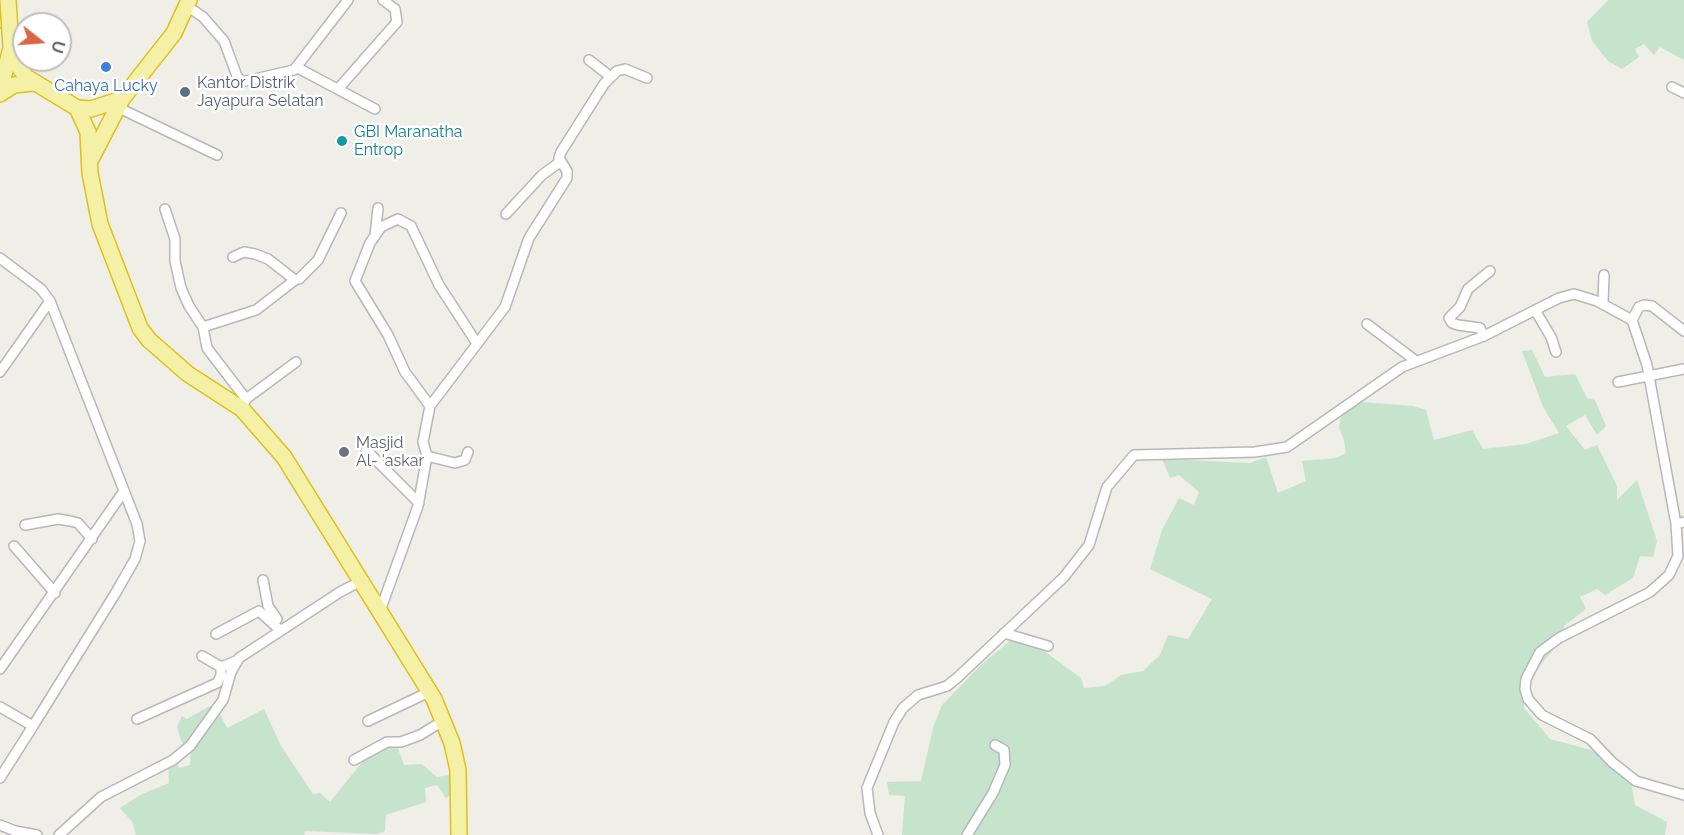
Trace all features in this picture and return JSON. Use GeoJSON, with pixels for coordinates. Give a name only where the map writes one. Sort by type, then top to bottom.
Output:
{"type":"FeatureCollection","features":[{"type":"Feature","properties":{"kind":"highway"},"geometry":{"type":"LineString","coordinates":[[8,0],[8,38],[0,90],[14,85],[33,83]]}},
{"type":"Feature","properties":{"kind":"highway"},"geometry":{"type":"LineString","coordinates":[[91,159],[119,103],[174,33],[188,3]]}},
{"type":"Feature","properties":{"kind":"highway"},"geometry":{"type":"LineString","coordinates":[[8,38],[19,69],[33,83],[77,108],[119,103]]}},
{"type":"Feature","properties":{"kind":"highway"},"geometry":{"type":"LineString","coordinates":[[77,108],[87,132],[91,159],[90,172],[100,224],[140,328],[155,346],[188,374],[244,404],[284,457],[429,692],[443,721],[458,770],[459,835]]}},
{"type":"Feature","properties":{"kind":"street"},"geometry":{"type":"LineString","coordinates":[[188,3],[224,41],[241,81],[291,72],[348,0]]}},
{"type":"Feature","properties":{"kind":"street"},"geometry":{"type":"LineString","coordinates":[[338,89],[397,22],[395,9],[383,0]]}},
{"type":"Feature","properties":{"kind":"street"},"geometry":{"type":"LineString","coordinates":[[589,60],[611,77]]}},
{"type":"Feature","properties":{"kind":"street"},"geometry":{"type":"LineString","coordinates":[[296,67],[375,109]]}},
{"type":"Feature","properties":{"kind":"street"},"geometry":{"type":"LineString","coordinates":[[380,611],[419,502],[427,456],[423,442],[430,406],[476,342],[505,307],[529,238],[567,178],[567,171],[560,162],[561,152],[572,133],[617,71],[625,69],[647,78]]}},
{"type":"Feature","properties":{"kind":"street"},"geometry":{"type":"LineString","coordinates":[[1672,87],[1684,93]]}},
{"type":"Feature","properties":{"kind":"street"},"geometry":{"type":"LineString","coordinates":[[119,103],[217,155]]}},
{"type":"Feature","properties":{"kind":"street"},"geometry":{"type":"LineString","coordinates":[[506,214],[542,175],[560,162]]}},
{"type":"Feature","properties":{"kind":"street"},"geometry":{"type":"LineString","coordinates":[[375,236],[378,208]]}},
{"type":"Feature","properties":{"kind":"street"},"geometry":{"type":"LineString","coordinates":[[165,209],[175,239],[175,261],[181,288],[189,306],[203,327],[207,348],[244,404],[296,362]]}},
{"type":"Feature","properties":{"kind":"street"},"geometry":{"type":"LineString","coordinates":[[203,327],[256,310],[307,273],[318,260],[341,213]]}},
{"type":"Feature","properties":{"kind":"street"},"geometry":{"type":"LineString","coordinates":[[430,406],[405,372],[388,335],[356,281],[361,262],[381,227],[398,219],[411,226],[439,285],[476,342]]}},
{"type":"Feature","properties":{"kind":"street"},"geometry":{"type":"LineString","coordinates":[[232,257],[244,252],[268,259],[295,280]]}},
{"type":"Feature","properties":{"kind":"street"},"geometry":{"type":"LineString","coordinates":[[0,258],[41,289],[50,301],[137,524],[140,541],[135,559],[0,778]]}},
{"type":"Feature","properties":{"kind":"street"},"geometry":{"type":"LineString","coordinates":[[1484,336],[1480,328],[1458,325],[1452,323],[1449,318],[1460,307],[1468,290],[1490,271]]}},
{"type":"Feature","properties":{"kind":"street"},"geometry":{"type":"LineString","coordinates":[[1603,303],[1604,275]]}},
{"type":"Feature","properties":{"kind":"street"},"geometry":{"type":"LineString","coordinates":[[878,835],[870,813],[867,788],[894,722],[911,699],[947,686],[1064,577],[1089,544],[1107,487],[1134,455],[1255,452],[1287,447],[1402,367],[1484,336],[1566,295],[1585,296],[1603,303],[1632,320],[1642,346],[1680,523],[1678,556],[1669,575],[1650,592],[1559,638],[1540,652],[1526,679],[1525,689],[1533,706],[1542,715],[1590,739],[1636,782],[1684,795]]}},
{"type":"Feature","properties":{"kind":"street"},"geometry":{"type":"LineString","coordinates":[[0,372],[50,301]]}},
{"type":"Feature","properties":{"kind":"street"},"geometry":{"type":"LineString","coordinates":[[1632,320],[1639,307],[1652,306],[1684,332]]}},
{"type":"Feature","properties":{"kind":"street"},"geometry":{"type":"LineString","coordinates":[[1535,310],[1551,337],[1556,352]]}},
{"type":"Feature","properties":{"kind":"street"},"geometry":{"type":"LineString","coordinates":[[1367,324],[1416,361]]}},
{"type":"Feature","properties":{"kind":"street"},"geometry":{"type":"LineString","coordinates":[[1618,382],[1684,369]]}},
{"type":"Feature","properties":{"kind":"street"},"geometry":{"type":"LineString","coordinates":[[366,450],[419,502]]}},
{"type":"Feature","properties":{"kind":"street"},"geometry":{"type":"LineString","coordinates":[[427,456],[455,463],[465,460],[468,452]]}},
{"type":"Feature","properties":{"kind":"street"},"geometry":{"type":"LineString","coordinates":[[0,669],[124,491]]}},
{"type":"Feature","properties":{"kind":"street"},"geometry":{"type":"LineString","coordinates":[[25,525],[58,519],[70,521],[78,523],[92,539]]}},
{"type":"Feature","properties":{"kind":"street"},"geometry":{"type":"LineString","coordinates":[[14,546],[55,593]]}},
{"type":"Feature","properties":{"kind":"street"},"geometry":{"type":"LineString","coordinates":[[263,580],[268,606],[282,629]]}},
{"type":"Feature","properties":{"kind":"street"},"geometry":{"type":"LineString","coordinates":[[221,667],[236,661],[282,629],[361,581]]}},
{"type":"Feature","properties":{"kind":"street"},"geometry":{"type":"LineString","coordinates":[[216,634],[259,611],[282,629]]}},
{"type":"Feature","properties":{"kind":"street"},"geometry":{"type":"LineString","coordinates":[[1004,633],[1048,646]]}},
{"type":"Feature","properties":{"kind":"street"},"geometry":{"type":"LineString","coordinates":[[202,656],[221,667]]}},
{"type":"Feature","properties":{"kind":"street"},"geometry":{"type":"LineString","coordinates":[[59,835],[101,797],[173,760],[189,746],[223,700],[236,661]]}},
{"type":"Feature","properties":{"kind":"street"},"geometry":{"type":"LineString","coordinates":[[137,719],[217,682],[221,676],[221,667]]}},
{"type":"Feature","properties":{"kind":"street"},"geometry":{"type":"LineString","coordinates":[[368,721],[429,692]]}},
{"type":"Feature","properties":{"kind":"street"},"geometry":{"type":"LineString","coordinates":[[0,707],[33,726]]}},
{"type":"Feature","properties":{"kind":"street"},"geometry":{"type":"LineString","coordinates":[[354,760],[387,742],[401,742],[420,735],[443,721]]}},
{"type":"Feature","properties":{"kind":"street"},"geometry":{"type":"LineString","coordinates":[[968,835],[993,793],[1005,765],[1004,750],[995,745]]}},
{"type":"Feature","properties":{"kind":"street"},"geometry":{"type":"LineString","coordinates":[[0,825],[37,835]]}},
{"type":"Feature","properties":{"kind":"green space"},"geometry":{"type":"Polygon","coordinates":[[[1608,0],[1684,0],[1684,60],[1660,47],[1654,55],[1644,44],[1635,49],[1639,57],[1622,69],[1608,61],[1592,41],[1587,22],[1608,0]]]}},
{"type":"Feature","properties":{"kind":"green space"},"geometry":{"type":"Polygon","coordinates":[[[1532,350],[1545,377],[1575,374],[1587,398],[1595,400],[1606,426],[1597,435],[1585,415],[1566,426],[1585,450],[1597,445],[1617,486],[1617,500],[1637,480],[1657,541],[1653,557],[1640,556],[1633,578],[1605,595],[1597,589],[1580,597],[1586,609],[1564,626],[1560,641],[1526,683],[1524,708],[1550,739],[1591,750],[1623,767],[1632,787],[1635,805],[1667,822],[1665,835],[902,835],[905,796],[889,795],[887,782],[921,781],[933,728],[942,705],[981,665],[1011,640],[1040,648],[1081,678],[1084,688],[1105,686],[1121,675],[1143,671],[1160,655],[1168,635],[1188,639],[1212,599],[1150,569],[1162,530],[1179,498],[1194,505],[1199,492],[1179,475],[1170,478],[1162,459],[1250,463],[1266,457],[1278,493],[1306,481],[1302,461],[1336,458],[1346,453],[1339,427],[1343,407],[1361,402],[1413,406],[1426,410],[1434,440],[1472,430],[1483,449],[1526,444],[1559,433],[1543,407],[1522,351],[1532,350]]]}},
{"type":"Feature","properties":{"kind":"green space"},"geometry":{"type":"Polygon","coordinates":[[[210,706],[218,710],[227,728],[264,709],[281,746],[313,794],[320,793],[330,802],[363,761],[378,749],[397,746],[404,765],[422,764],[437,777],[456,774],[457,791],[446,798],[437,785],[425,788],[426,802],[386,815],[385,831],[378,834],[305,831],[304,835],[136,835],[133,823],[120,808],[142,794],[169,783],[168,766],[175,761],[179,768],[190,765],[191,749],[182,743],[177,727],[182,716],[187,719],[210,706]]]}},
{"type":"Feature","properties":{"kind":"place","name":"Cahaya Lucky"},"geometry":{"type":"Point","coordinates":[106,67]}},
{"type":"Feature","properties":{"kind":"place","name":"Kantor Distrik Jayapura Selatan"},"geometry":{"type":"Point","coordinates":[185,92]}},
{"type":"Feature","properties":{"kind":"place","name":"GBI Maranatha Entrop"},"geometry":{"type":"Point","coordinates":[342,141]}},
{"type":"Feature","properties":{"kind":"place","name":"Masjid Al- 'askar"},"geometry":{"type":"Point","coordinates":[344,452]}}]}
